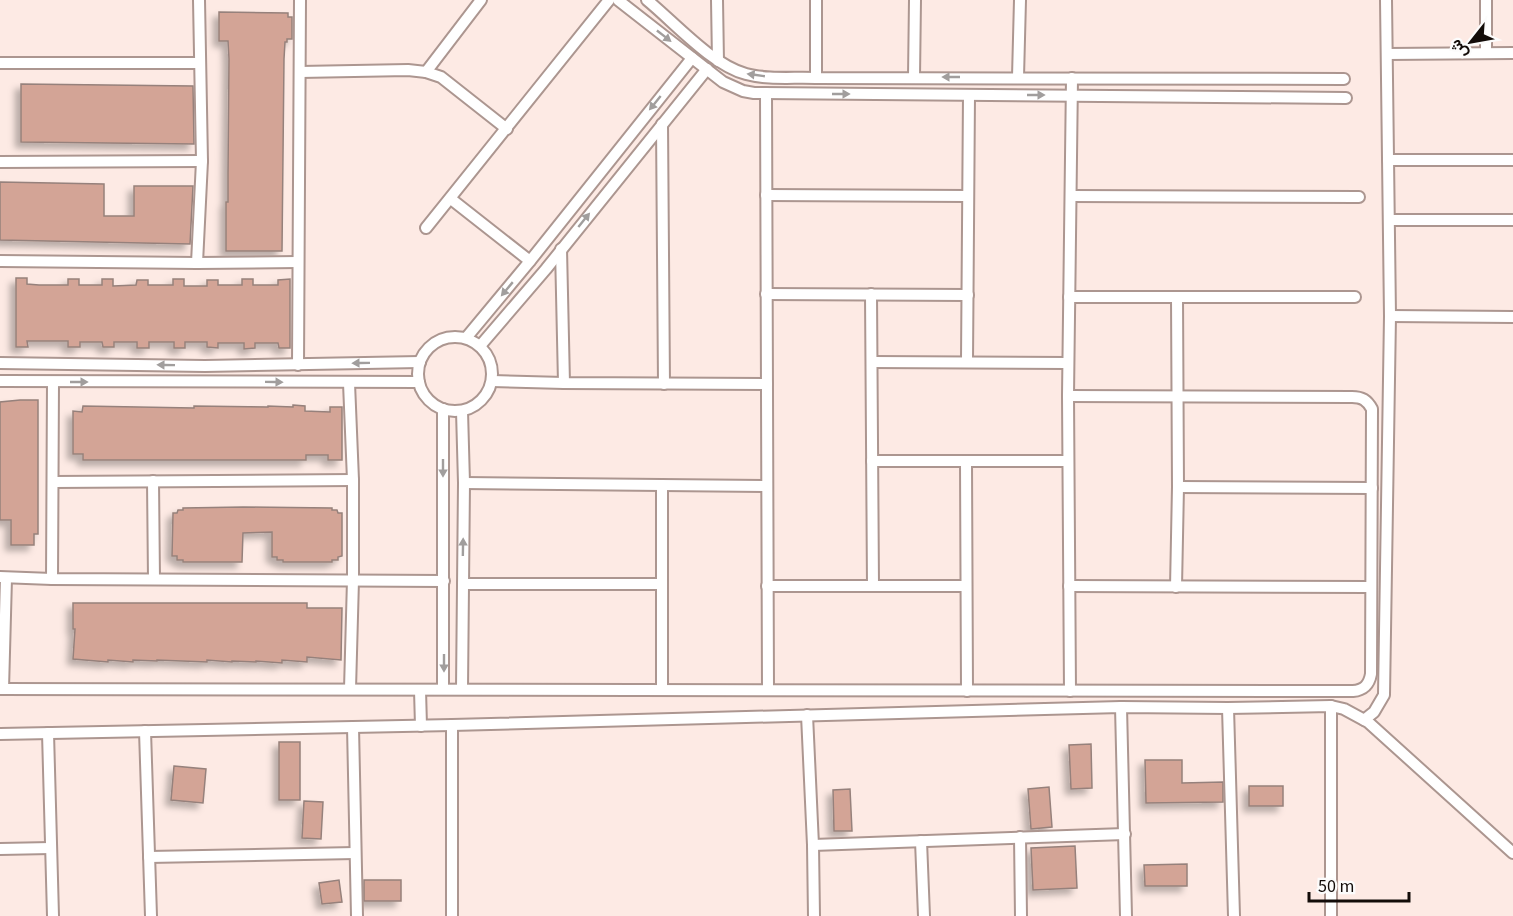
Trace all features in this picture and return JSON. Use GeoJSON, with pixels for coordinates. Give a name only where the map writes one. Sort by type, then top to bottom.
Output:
{"type":"FeatureCollection","features":[{"type":"Feature","properties":{"kind":"street"},"geometry":{"type":"LineString","coordinates":[[197,263],[202,160],[199,0]]}},
{"type":"Feature","properties":{"kind":"street"},"geometry":{"type":"LineString","coordinates":[[298,364],[300,0]]}},
{"type":"Feature","properties":{"kind":"street"},"geometry":{"type":"LineString","coordinates":[[426,72],[481,0]]}},
{"type":"Feature","properties":{"kind":"street"},"geometry":{"type":"LineString","coordinates":[[426,228],[609,0]]}},
{"type":"Feature","properties":{"kind":"street"},"geometry":{"type":"LineString","coordinates":[[618,0],[707,69],[732,87],[743,91],[1346,98]]}},
{"type":"Feature","properties":{"kind":"street"},"geometry":{"type":"LineString","coordinates":[[647,0],[718,61],[735,70],[755,76],[1344,79]]}},
{"type":"Feature","properties":{"kind":"street"},"geometry":{"type":"LineString","coordinates":[[717,0],[718,61]]}},
{"type":"Feature","properties":{"kind":"street"},"geometry":{"type":"LineString","coordinates":[[816,0],[816,78]]}},
{"type":"Feature","properties":{"kind":"street"},"geometry":{"type":"LineString","coordinates":[[914,77],[915,0]]}},
{"type":"Feature","properties":{"kind":"street"},"geometry":{"type":"LineString","coordinates":[[1018,77],[1020,0]]}},
{"type":"Feature","properties":{"kind":"street"},"geometry":{"type":"LineString","coordinates":[[1364,720],[1374,712],[1384,695],[1390,316],[1386,0]]}},
{"type":"Feature","properties":{"kind":"street"},"geometry":{"type":"LineString","coordinates":[[1486,0],[1486,53]]}},
{"type":"Feature","properties":{"kind":"street"},"geometry":{"type":"LineString","coordinates":[[1387,54],[1513,53]]}},
{"type":"Feature","properties":{"kind":"street"},"geometry":{"type":"LineString","coordinates":[[466,338],[692,58]]}},
{"type":"Feature","properties":{"kind":"street"},"geometry":{"type":"LineString","coordinates":[[0,63],[200,63]]}},
{"type":"Feature","properties":{"kind":"street"},"geometry":{"type":"LineString","coordinates":[[480,346],[707,69]]}},
{"type":"Feature","properties":{"kind":"street"},"geometry":{"type":"LineString","coordinates":[[300,72],[408,70],[426,72],[448,82],[507,129]]}},
{"type":"Feature","properties":{"kind":"street"},"geometry":{"type":"LineString","coordinates":[[1070,691],[1068,363],[1072,78]]}},
{"type":"Feature","properties":{"kind":"street"},"geometry":{"type":"LineString","coordinates":[[766,93],[768,690]]}},
{"type":"Feature","properties":{"kind":"street"},"geometry":{"type":"LineString","coordinates":[[967,361],[969,95]]}},
{"type":"Feature","properties":{"kind":"street"},"geometry":{"type":"LineString","coordinates":[[662,124],[664,384]]}},
{"type":"Feature","properties":{"kind":"street"},"geometry":{"type":"LineString","coordinates":[[0,162],[202,160]]}},
{"type":"Feature","properties":{"kind":"street"},"geometry":{"type":"LineString","coordinates":[[1388,160],[1513,160]]}},
{"type":"Feature","properties":{"kind":"street"},"geometry":{"type":"LineString","coordinates":[[766,195],[968,196]]}},
{"type":"Feature","properties":{"kind":"street"},"geometry":{"type":"LineString","coordinates":[[1071,195],[1359,197]]}},
{"type":"Feature","properties":{"kind":"street"},"geometry":{"type":"LineString","coordinates":[[451,199],[530,261]]}},
{"type":"Feature","properties":{"kind":"street"},"geometry":{"type":"LineString","coordinates":[[1389,220],[1513,220]]}},
{"type":"Feature","properties":{"kind":"street"},"geometry":{"type":"LineString","coordinates":[[561,249],[564,383]]}},
{"type":"Feature","properties":{"kind":"street"},"geometry":{"type":"LineString","coordinates":[[0,261],[298,262]]}},
{"type":"Feature","properties":{"kind":"street"},"geometry":{"type":"LineString","coordinates":[[766,294],[968,295]]}},
{"type":"Feature","properties":{"kind":"street"},"geometry":{"type":"LineString","coordinates":[[871,294],[873,586]]}},
{"type":"Feature","properties":{"kind":"street"},"geometry":{"type":"LineString","coordinates":[[1070,297],[1355,297]]}},
{"type":"Feature","properties":{"kind":"street"},"geometry":{"type":"LineString","coordinates":[[1176,587],[1178,297]]}},
{"type":"Feature","properties":{"kind":"street"},"geometry":{"type":"LineString","coordinates":[[1390,316],[1513,317]]}},
{"type":"Feature","properties":{"kind":"street"},"geometry":{"type":"LineString","coordinates":[[450,337],[466,338],[480,346],[492,366],[492,381],[484,397],[471,408],[462,411],[449,411],[436,406],[425,396],[418,375],[420,362],[428,348],[450,337]]}},
{"type":"Feature","properties":{"kind":"street"},"geometry":{"type":"LineString","coordinates":[[0,363],[205,366],[420,362]]}},
{"type":"Feature","properties":{"kind":"street"},"geometry":{"type":"LineString","coordinates":[[872,362],[1068,363]]}},
{"type":"Feature","properties":{"kind":"street"},"geometry":{"type":"LineString","coordinates":[[205,366],[205,381]]}},
{"type":"Feature","properties":{"kind":"street"},"geometry":{"type":"LineString","coordinates":[[0,381],[419,382]]}},
{"type":"Feature","properties":{"kind":"street"},"geometry":{"type":"LineString","coordinates":[[492,381],[767,384]]}},
{"type":"Feature","properties":{"kind":"street"},"geometry":{"type":"LineString","coordinates":[[52,579],[53,382]]}},
{"type":"Feature","properties":{"kind":"street"},"geometry":{"type":"LineString","coordinates":[[349,383],[353,480],[350,689]]}},
{"type":"Feature","properties":{"kind":"street"},"geometry":{"type":"LineString","coordinates":[[444,580],[3,578],[2,689],[1070,691],[1360,690],[1366,687],[1371,674],[1372,409],[1368,401],[1360,397],[1068,396]]}},
{"type":"Feature","properties":{"kind":"street"},"geometry":{"type":"LineString","coordinates":[[443,409],[443,690]]}},
{"type":"Feature","properties":{"kind":"street"},"geometry":{"type":"LineString","coordinates":[[462,411],[464,483],[462,690]]}},
{"type":"Feature","properties":{"kind":"street"},"geometry":{"type":"LineString","coordinates":[[872,461],[1068,461]]}},
{"type":"Feature","properties":{"kind":"street"},"geometry":{"type":"LineString","coordinates":[[966,462],[967,690]]}},
{"type":"Feature","properties":{"kind":"street"},"geometry":{"type":"LineString","coordinates":[[53,482],[353,480]]}},
{"type":"Feature","properties":{"kind":"street"},"geometry":{"type":"LineString","coordinates":[[153,481],[154,579]]}},
{"type":"Feature","properties":{"kind":"street"},"geometry":{"type":"LineString","coordinates":[[464,483],[767,486]]}},
{"type":"Feature","properties":{"kind":"street"},"geometry":{"type":"LineString","coordinates":[[662,485],[662,690]]}},
{"type":"Feature","properties":{"kind":"street"},"geometry":{"type":"LineString","coordinates":[[1178,487],[1372,488]]}},
{"type":"Feature","properties":{"kind":"street"},"geometry":{"type":"LineString","coordinates":[[463,584],[662,584]]}},
{"type":"Feature","properties":{"kind":"street"},"geometry":{"type":"LineString","coordinates":[[767,586],[966,586]]}},
{"type":"Feature","properties":{"kind":"street"},"geometry":{"type":"LineString","coordinates":[[1069,586],[1371,587]]}},
{"type":"Feature","properties":{"kind":"street"},"geometry":{"type":"LineString","coordinates":[[420,690],[421,726]]}},
{"type":"Feature","properties":{"kind":"street"},"geometry":{"type":"LineString","coordinates":[[1331,706],[1331,916]]}},
{"type":"Feature","properties":{"kind":"street"},"geometry":{"type":"LineString","coordinates":[[0,734],[421,726],[1120,707],[1331,706],[1344,709],[1364,720],[1513,853]]}},
{"type":"Feature","properties":{"kind":"street"},"geometry":{"type":"LineString","coordinates":[[1120,707],[1126,916]]}},
{"type":"Feature","properties":{"kind":"street"},"geometry":{"type":"LineString","coordinates":[[1228,708],[1234,916]]}},
{"type":"Feature","properties":{"kind":"street"},"geometry":{"type":"LineString","coordinates":[[807,715],[813,845],[813,916]]}},
{"type":"Feature","properties":{"kind":"street"},"geometry":{"type":"LineString","coordinates":[[452,725],[452,916]]}},
{"type":"Feature","properties":{"kind":"street"},"geometry":{"type":"LineString","coordinates":[[353,727],[357,916]]}},
{"type":"Feature","properties":{"kind":"street"},"geometry":{"type":"LineString","coordinates":[[145,731],[151,916]]}},
{"type":"Feature","properties":{"kind":"street"},"geometry":{"type":"LineString","coordinates":[[48,733],[52,916]]}},
{"type":"Feature","properties":{"kind":"street"},"geometry":{"type":"LineString","coordinates":[[813,845],[1125,834]]}},
{"type":"Feature","properties":{"kind":"street"},"geometry":{"type":"LineString","coordinates":[[1020,837],[1022,916]]}},
{"type":"Feature","properties":{"kind":"street"},"geometry":{"type":"LineString","coordinates":[[921,841],[924,916]]}},
{"type":"Feature","properties":{"kind":"street"},"geometry":{"type":"LineString","coordinates":[[0,849],[51,848]]}},
{"type":"Feature","properties":{"kind":"street"},"geometry":{"type":"LineString","coordinates":[[149,857],[355,854]]}},
{"type":"Feature","properties":{"kind":"building"},"geometry":{"type":"Polygon","coordinates":[[[219,12],[288,13],[288,17],[292,17],[292,39],[287,39],[285,42],[284,59],[282,251],[226,251],[229,59],[228,41],[219,41],[219,12]]]}},
{"type":"Feature","properties":{"kind":"building"},"geometry":{"type":"Polygon","coordinates":[[[21,84],[193,86],[194,144],[21,142],[21,84]]]}},
{"type":"Feature","properties":{"kind":"building"},"geometry":{"type":"Polygon","coordinates":[[[0,182],[104,184],[104,216],[134,216],[134,186],[193,186],[190,244],[0,240],[0,182]]]}},
{"type":"Feature","properties":{"kind":"building"},"geometry":{"type":"Polygon","coordinates":[[[16,278],[27,278],[27,284],[39,285],[68,285],[68,279],[79,279],[79,285],[102,285],[102,279],[113,279],[113,286],[136,285],[137,280],[148,280],[148,285],[173,285],[173,279],[184,279],[184,286],[207,286],[207,280],[218,280],[218,285],[242,285],[242,279],[253,279],[253,285],[278,285],[278,280],[290,279],[290,348],[279,348],[278,343],[255,343],[255,348],[244,349],[244,343],[218,343],[218,348],[207,347],[207,342],[185,342],[185,348],[174,348],[174,342],[149,342],[149,348],[137,348],[137,342],[114,342],[114,347],[103,347],[102,342],[80,342],[80,347],[68,347],[68,341],[27,341],[28,347],[16,347],[16,278]]]}},
{"type":"Feature","properties":{"kind":"building"},"geometry":{"type":"Polygon","coordinates":[[[38,400],[38,534],[34,534],[34,545],[11,545],[11,520],[0,520],[0,402],[38,400]]]}},
{"type":"Feature","properties":{"kind":"building"},"geometry":{"type":"Polygon","coordinates":[[[293,405],[305,406],[305,411],[330,412],[330,407],[342,407],[342,460],[328,460],[328,455],[306,455],[306,460],[83,460],[83,454],[73,454],[73,411],[82,412],[83,406],[194,408],[194,406],[293,407],[293,405]]]}},
{"type":"Feature","properties":{"kind":"building"},"geometry":{"type":"Polygon","coordinates":[[[183,508],[332,508],[332,510],[337,510],[338,513],[342,513],[342,556],[332,562],[277,560],[277,557],[272,557],[272,532],[243,533],[242,562],[183,562],[183,560],[177,560],[177,556],[172,556],[173,513],[183,508]]]}},
{"type":"Feature","properties":{"kind":"building"},"geometry":{"type":"Polygon","coordinates":[[[73,603],[307,603],[307,608],[342,608],[341,660],[307,657],[307,662],[282,660],[282,663],[207,660],[207,662],[133,660],[133,662],[108,660],[108,662],[73,659],[75,629],[73,629],[73,603]]]}},
{"type":"Feature","properties":{"kind":"building"},"geometry":{"type":"Polygon","coordinates":[[[279,742],[300,742],[300,800],[279,800],[279,742]]]}},
{"type":"Feature","properties":{"kind":"building"},"geometry":{"type":"Polygon","coordinates":[[[1091,744],[1092,788],[1071,789],[1069,745],[1091,744]]]}},
{"type":"Feature","properties":{"kind":"building"},"geometry":{"type":"Polygon","coordinates":[[[1145,760],[1182,760],[1182,783],[1223,782],[1223,802],[1146,803],[1145,760]]]}},
{"type":"Feature","properties":{"kind":"building"},"geometry":{"type":"Polygon","coordinates":[[[174,766],[206,769],[203,803],[171,800],[174,766]]]}},
{"type":"Feature","properties":{"kind":"building"},"geometry":{"type":"Polygon","coordinates":[[[1249,786],[1283,786],[1283,806],[1249,806],[1249,786]]]}},
{"type":"Feature","properties":{"kind":"building"},"geometry":{"type":"Polygon","coordinates":[[[1049,787],[1052,827],[1031,829],[1028,789],[1049,787]]]}},
{"type":"Feature","properties":{"kind":"building"},"geometry":{"type":"Polygon","coordinates":[[[850,789],[852,831],[834,831],[833,790],[850,789]]]}},
{"type":"Feature","properties":{"kind":"building"},"geometry":{"type":"Polygon","coordinates":[[[304,801],[323,802],[321,839],[302,838],[304,801]]]}},
{"type":"Feature","properties":{"kind":"building"},"geometry":{"type":"Polygon","coordinates":[[[1075,846],[1077,888],[1033,890],[1031,848],[1075,846]]]}},
{"type":"Feature","properties":{"kind":"building"},"geometry":{"type":"Polygon","coordinates":[[[1187,864],[1187,886],[1145,886],[1144,865],[1187,864]]]}},
{"type":"Feature","properties":{"kind":"building"},"geometry":{"type":"Polygon","coordinates":[[[339,880],[342,902],[322,904],[319,883],[339,880]]]}},
{"type":"Feature","properties":{"kind":"building"},"geometry":{"type":"Polygon","coordinates":[[[364,880],[401,880],[401,901],[364,901],[364,880]]]}}]}
